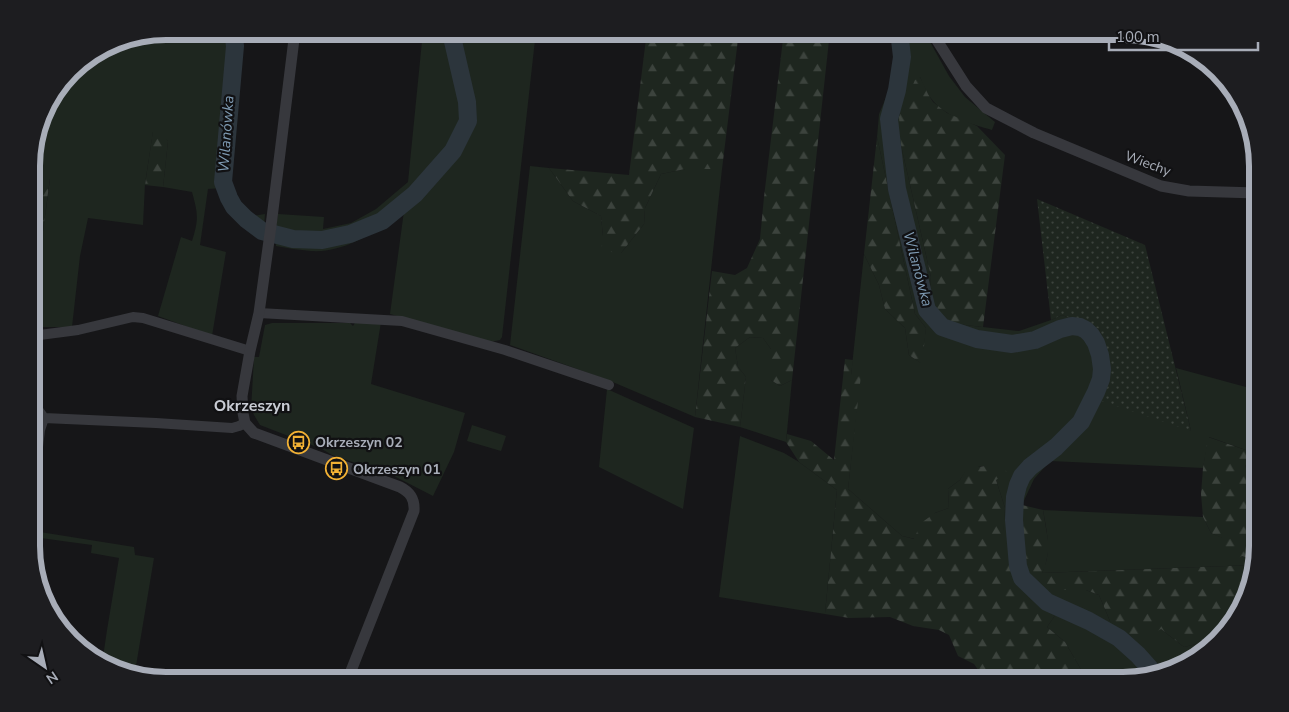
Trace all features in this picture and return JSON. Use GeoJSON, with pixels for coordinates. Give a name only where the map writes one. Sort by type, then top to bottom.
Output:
{"type":"FeatureCollection","features":[{"type":"Feature","properties":{"kind":"street"},"geometry":{"type":"LineString","coordinates":[[293,40],[259,312],[242,396],[243,413],[245,423],[254,433],[400,486],[410,494],[414,501],[414,511],[351,672]]}},
{"type":"Feature","properties":{"kind":"street","name":"Wiechy"},"geometry":{"type":"LineString","coordinates":[[937,40],[966,86],[986,108],[1034,132],[1161,186],[1189,191],[1249,193]]}},
{"type":"Feature","properties":{"kind":"street"},"geometry":{"type":"LineString","coordinates":[[259,312],[402,321],[505,350],[609,385]]}},
{"type":"Feature","properties":{"kind":"street"},"geometry":{"type":"LineString","coordinates":[[40,335],[78,330],[134,317],[144,318],[250,351]]}},
{"type":"Feature","properties":{"kind":"street"},"geometry":{"type":"LineString","coordinates":[[40,413],[44,418],[232,428],[245,423]]}},
{"type":"Feature","properties":{"kind":"street"},"geometry":{"type":"LineString","coordinates":[[40,430],[44,418]]}},
{"type":"Feature","properties":{"kind":"green space"},"geometry":{"type":"Polygon","coordinates":[[[163,40],[237,40],[230,169],[232,186],[239,202],[253,216],[265,214],[263,239],[242,223],[224,201],[222,188],[208,189],[200,245],[226,252],[212,336],[158,316],[181,237],[192,241],[197,216],[192,192],[163,187],[168,141],[153,132],[145,184],[143,225],[88,218],[80,256],[72,327],[40,327],[40,253],[50,179],[40,177],[40,158],[44,134],[53,110],[66,89],[96,61],[110,53],[142,42],[163,43],[163,40]]]}},
{"type":"Feature","properties":{"kind":"green space"},"geometry":{"type":"Polygon","coordinates":[[[422,40],[535,40],[502,337],[500,340],[491,342],[390,314],[404,211],[360,239],[336,248],[324,251],[311,251],[276,246],[278,214],[324,217],[323,229],[351,223],[376,209],[408,182],[422,40]]]}},
{"type":"Feature","properties":{"kind":"green space"},"geometry":{"type":"Polygon","coordinates":[[[646,40],[738,40],[722,169],[685,169],[661,174],[645,208],[644,224],[621,253],[601,251],[603,236],[601,216],[573,201],[549,168],[629,175],[646,40]]]}},
{"type":"Feature","properties":{"kind":"green space"},"geometry":{"type":"Polygon","coordinates":[[[783,40],[829,40],[792,380],[780,386],[771,380],[771,349],[763,338],[750,337],[735,348],[738,367],[746,377],[740,427],[695,417],[712,271],[735,275],[747,268],[760,239],[783,40]]]}},
{"type":"Feature","properties":{"kind":"green space"},"geometry":{"type":"Polygon","coordinates":[[[892,40],[929,40],[949,76],[965,97],[995,122],[992,130],[960,120],[946,112],[931,98],[920,77],[901,145],[931,277],[930,295],[936,308],[948,323],[1019,331],[1062,315],[1099,329],[1108,352],[1107,379],[1191,431],[1176,368],[1249,388],[1249,451],[1209,437],[1203,468],[1050,461],[1034,479],[1022,505],[1023,553],[1050,590],[1086,590],[1099,595],[1110,621],[1161,629],[1184,647],[1205,642],[1179,659],[1147,670],[1131,672],[1082,672],[1065,642],[1047,627],[1058,611],[1027,593],[1001,555],[1005,508],[996,480],[985,466],[968,468],[960,480],[948,489],[949,508],[935,513],[915,539],[902,536],[848,489],[860,376],[851,375],[864,254],[879,285],[885,309],[905,328],[909,355],[921,363],[926,328],[915,314],[877,137],[879,114],[890,88],[895,58],[892,40]]]}},
{"type":"Feature","properties":{"kind":"green space"},"geometry":{"type":"Polygon","coordinates":[[[920,77],[933,102],[947,113],[977,126],[1005,155],[983,327],[948,323],[936,308],[930,295],[931,277],[901,145],[899,117],[915,80],[920,77]]]}},
{"type":"Feature","properties":{"kind":"green space"},"geometry":{"type":"Polygon","coordinates":[[[153,131],[168,141],[163,187],[145,185],[153,131]]]}},
{"type":"Feature","properties":{"kind":"green space"},"geometry":{"type":"Polygon","coordinates":[[[877,137],[915,314],[926,328],[922,364],[909,355],[905,328],[885,309],[879,285],[864,254],[877,137]]]}},
{"type":"Feature","properties":{"kind":"green space"},"geometry":{"type":"Polygon","coordinates":[[[530,166],[549,168],[573,201],[601,216],[603,236],[621,253],[644,224],[645,208],[661,174],[685,169],[722,169],[695,417],[608,380],[510,345],[530,166]]]}},
{"type":"Feature","properties":{"kind":"green space"},"geometry":{"type":"Polygon","coordinates":[[[40,177],[50,178],[40,253],[40,177]]]}},
{"type":"Feature","properties":{"kind":"green space"},"geometry":{"type":"Polygon","coordinates":[[[1037,199],[1145,245],[1191,431],[1101,401],[1107,378],[1108,352],[1099,329],[1062,315],[1051,320],[1037,199]]]}},
{"type":"Feature","properties":{"kind":"green space"},"geometry":{"type":"Polygon","coordinates":[[[356,321],[381,322],[371,384],[465,413],[454,452],[433,496],[394,476],[332,455],[322,449],[260,425],[251,410],[254,357],[259,357],[265,325],[272,323],[350,323],[353,326],[356,321]]]}},
{"type":"Feature","properties":{"kind":"green space"},"geometry":{"type":"Polygon","coordinates":[[[750,337],[763,338],[771,349],[771,380],[780,386],[792,380],[786,442],[740,427],[746,377],[738,367],[735,348],[750,337]]]}},
{"type":"Feature","properties":{"kind":"green space"},"geometry":{"type":"Polygon","coordinates":[[[845,359],[853,360],[851,375],[861,375],[848,489],[902,536],[914,539],[921,523],[935,513],[949,508],[948,489],[960,480],[967,468],[974,463],[979,467],[995,461],[1007,472],[996,480],[1005,508],[1002,555],[1027,593],[1058,611],[1047,627],[1065,642],[1082,672],[980,672],[974,664],[958,656],[949,635],[939,630],[913,626],[890,617],[849,618],[825,614],[837,490],[799,462],[786,442],[787,434],[811,441],[834,460],[845,359]]]}},
{"type":"Feature","properties":{"kind":"green space"},"geometry":{"type":"Polygon","coordinates":[[[607,389],[694,428],[683,509],[599,467],[607,389]]]}},
{"type":"Feature","properties":{"kind":"green space"},"geometry":{"type":"Polygon","coordinates":[[[472,425],[506,436],[501,451],[467,441],[472,425]]]}},
{"type":"Feature","properties":{"kind":"green space"},"geometry":{"type":"Polygon","coordinates":[[[740,436],[784,453],[837,490],[825,614],[719,597],[740,436]]]}},
{"type":"Feature","properties":{"kind":"green space"},"geometry":{"type":"Polygon","coordinates":[[[1208,437],[1249,451],[1249,461],[1245,466],[1249,473],[1248,558],[1242,556],[1235,559],[1226,556],[1221,546],[1222,538],[1211,533],[1203,517],[1201,494],[1208,437]]]}},
{"type":"Feature","properties":{"kind":"green space"},"geometry":{"type":"Polygon","coordinates":[[[1249,461],[1249,473],[1245,466],[1249,461]]]}},
{"type":"Feature","properties":{"kind":"green space"},"geometry":{"type":"Polygon","coordinates":[[[1022,505],[1043,510],[1049,547],[1042,573],[1247,565],[1245,578],[1236,602],[1228,616],[1205,642],[1184,647],[1161,629],[1137,644],[1110,621],[1099,595],[1086,590],[1050,590],[1038,583],[1025,569],[1022,505]]]}},
{"type":"Feature","properties":{"kind":"green space"},"geometry":{"type":"Polygon","coordinates":[[[1043,510],[1203,517],[1211,533],[1223,538],[1242,556],[1248,558],[1248,562],[1247,565],[1042,573],[1047,557],[1047,534],[1043,510]]]}},
{"type":"Feature","properties":{"kind":"green space"},"geometry":{"type":"Polygon","coordinates":[[[40,532],[134,547],[135,555],[154,558],[136,668],[103,655],[119,558],[91,553],[92,545],[40,538],[40,532]]]}},
{"type":"Feature","properties":{"kind":"waterway","name":"Wilanówka"},"geometry":{"type":"LineString","coordinates":[[234,40],[223,182],[229,198],[234,207],[262,231],[293,239],[322,240],[350,234],[382,221],[415,194],[453,151],[468,121],[467,102],[453,40]]}},
{"type":"Feature","properties":{"kind":"waterway","name":"Wilanówka"},"geometry":{"type":"LineString","coordinates":[[900,40],[902,57],[897,90],[889,119],[897,189],[927,310],[942,327],[977,339],[1012,344],[1035,340],[1060,329],[1072,326],[1080,327],[1091,335],[1100,355],[1101,379],[1081,422],[1056,447],[1030,467],[1022,476],[1018,485],[1015,497],[1014,520],[1018,566],[1022,578],[1047,602],[1089,621],[1119,638],[1150,669]]}},
{"type":"Feature","properties":{"kind":"place","name":"Okrzeszyn 02"},"geometry":{"type":"Point","coordinates":[299,442]}},
{"type":"Feature","properties":{"kind":"place","name":"Okrzeszyn 01"},"geometry":{"type":"Point","coordinates":[337,469]}},
{"type":"Feature","properties":{"kind":"district","name":"Okrzeszyn"},"geometry":{"type":"Point","coordinates":[252,405]}}]}
